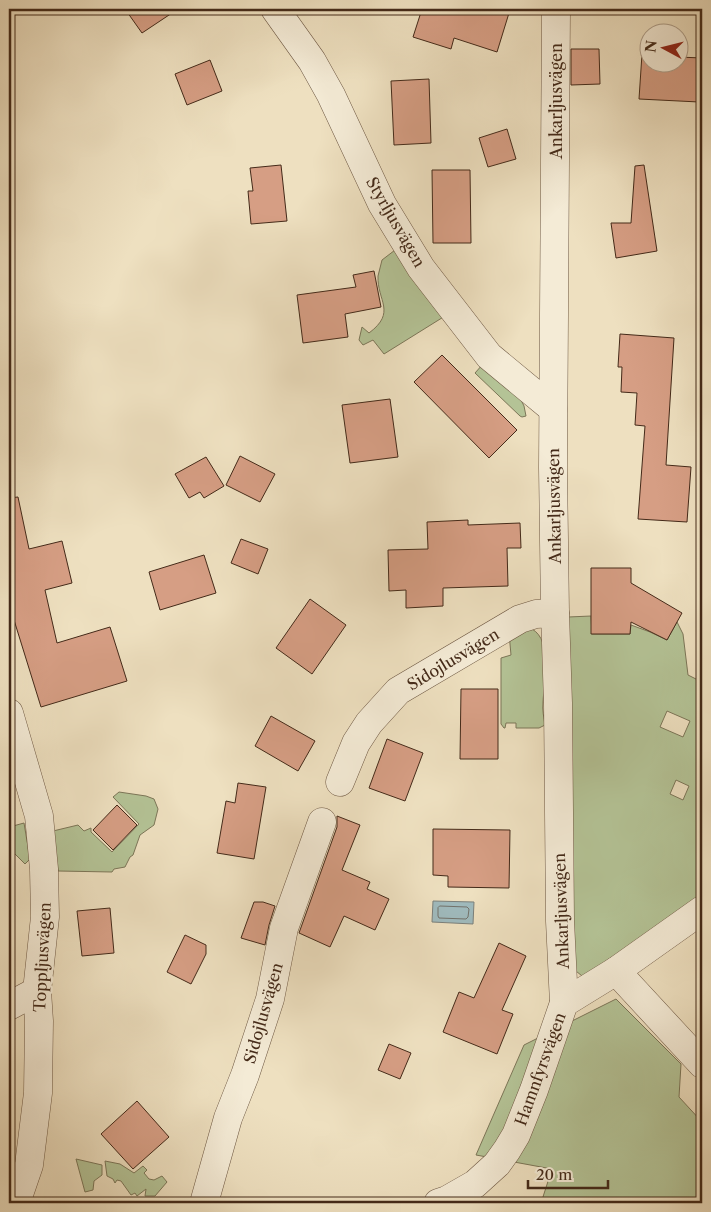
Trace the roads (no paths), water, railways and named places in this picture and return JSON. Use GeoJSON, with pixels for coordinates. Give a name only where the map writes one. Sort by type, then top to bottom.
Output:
{"type":"FeatureCollection","features":[{"type":"Feature","properties":{"kind":"street","name":"Styrljusvägen"},"geometry":{"type":"LineString","coordinates":[[275,9],[312,61],[331,95],[382,204],[421,268],[489,356],[553,409]]}},
{"type":"Feature","properties":{"kind":"street","name":"Ankarljusvägen"},"geometry":{"type":"LineString","coordinates":[[556,9],[553,409],[560,921],[564,1003]]}},
{"type":"Feature","properties":{"kind":"street","name":"Sidojlusvägen"},"geometry":{"type":"LineString","coordinates":[[340,782],[356,743],[369,723],[398,691],[520,619],[536,614],[555,614]]}},
{"type":"Feature","properties":{"kind":"street","name":"Toppljusvägen"},"geometry":{"type":"LineString","coordinates":[[9,713],[39,816],[44,870],[45,917],[37,991],[39,1021],[38,1093],[29,1165],[16,1203]]}},
{"type":"Feature","properties":{"kind":"street","name":"Sidojlusvägen"},"geometry":{"type":"LineString","coordinates":[[204,1203],[228,1118],[245,1075],[270,999],[284,928],[322,822]]}},
{"type":"Feature","properties":{"kind":"street","name":"Hamnfyrsvägen"},"geometry":{"type":"LineString","coordinates":[[438,1203],[476,1184],[497,1164],[508,1150],[534,1090],[564,1003],[616,971],[702,910]]}},
{"type":"Feature","properties":{"kind":"street"},"geometry":{"type":"LineString","coordinates":[[616,971],[702,1064]]}},
{"type":"Feature","properties":{"kind":"street"},"geometry":{"type":"LineString","coordinates":[[9,1006],[37,991]]}},
{"type":"Feature","properties":{"kind":"water"},"geometry":{"type":"Polygon","coordinates":[[[433,901],[474,902],[473,924],[432,922],[433,901]]]}}]}
